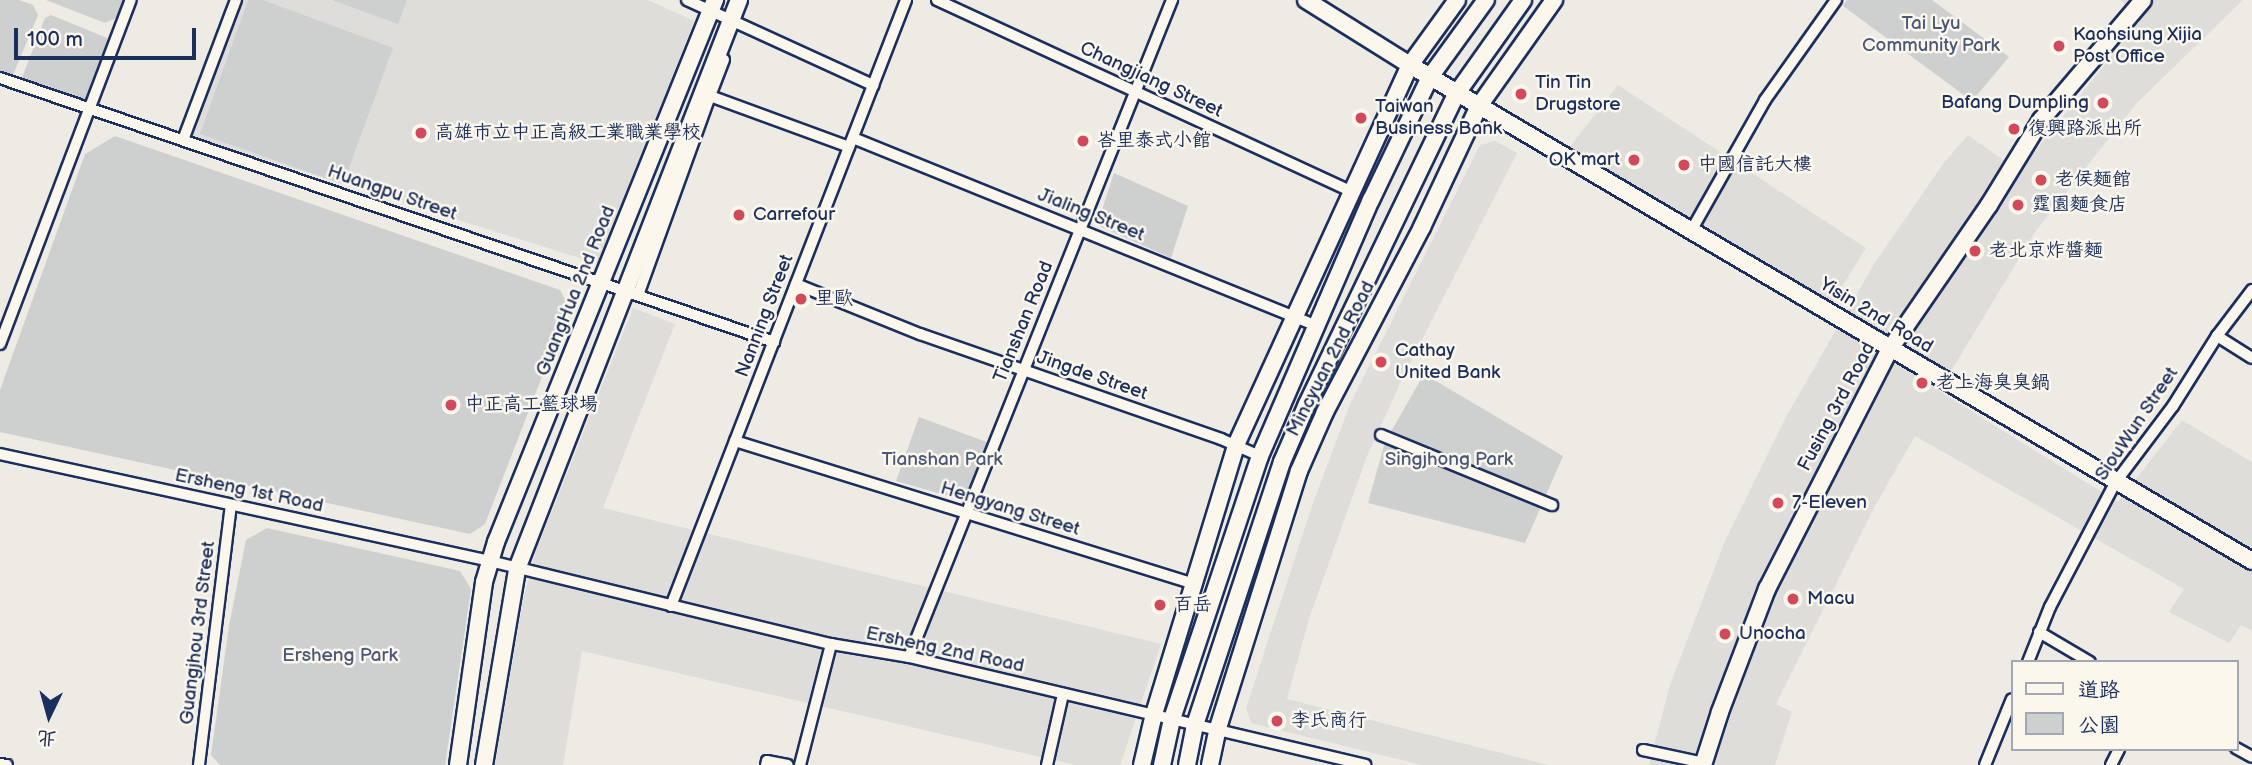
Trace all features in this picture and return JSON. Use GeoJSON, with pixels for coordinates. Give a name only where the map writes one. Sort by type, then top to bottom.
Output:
{"type":"FeatureCollection","features":[{"type":"Feature","properties":{"kind":"street"},"geometry":{"type":"LineString","coordinates":[[0,344],[131,0]]}},
{"type":"Feature","properties":{"kind":"street"},"geometry":{"type":"LineString","coordinates":[[183,140],[236,0]]}},
{"type":"Feature","properties":{"kind":"street"},"geometry":{"type":"LineString","coordinates":[[687,0],[713,5],[734,22],[873,85]]}},
{"type":"Feature","properties":{"kind":"street"},"geometry":{"type":"LineString","coordinates":[[484,765],[517,569],[632,293],[710,96],[739,0]]}},
{"type":"Feature","properties":{"kind":"street","name":"Nanning Street"},"geometry":{"type":"LineString","coordinates":[[671,606],[906,0]]}},
{"type":"Feature","properties":{"kind":"street","name":"Changjiang Street"},"geometry":{"type":"LineString","coordinates":[[937,0],[1351,191]]}},
{"type":"Feature","properties":{"kind":"street","name":"Tianshan Road"},"geometry":{"type":"LineString","coordinates":[[909,657],[1172,0]]}},
{"type":"Feature","properties":{"kind":"street","name":"Yisin 2nd Road"},"geometry":{"type":"LineString","coordinates":[[1306,0],[1430,77],[2252,561]]}},
{"type":"Feature","properties":{"kind":"street"},"geometry":{"type":"LineString","coordinates":[[1142,765],[1154,714],[1236,445],[1410,65],[1457,0]]}},
{"type":"Feature","properties":{"kind":"street","name":"Mincyuan 2nd Road"},"geometry":{"type":"LineString","coordinates":[[1162,765],[1172,719],[1259,456],[1371,200],[1430,77],[1486,0]]}},
{"type":"Feature","properties":{"kind":"street","name":"Mincyuan 2nd Road"},"geometry":{"type":"LineString","coordinates":[[1187,765],[1195,725],[1282,462],[1307,404],[1457,93],[1522,0]]}},
{"type":"Feature","properties":{"kind":"street","name":"Mincyuan 2nd Road"},"geometry":{"type":"LineString","coordinates":[[1210,765],[1217,731],[1299,471],[1325,412],[1422,227],[1479,106],[1554,0]]}},
{"type":"Feature","properties":{"kind":"street"},"geometry":{"type":"LineString","coordinates":[[1690,231],[1765,100],[1836,0]]}},
{"type":"Feature","properties":{"kind":"street","name":"Fusing 3rd Road"},"geometry":{"type":"LineString","coordinates":[[1704,764],[1720,712],[1768,589],[1890,349],[1989,205],[2042,120],[2143,0]]}},
{"type":"Feature","properties":{"kind":"street","name":"GuangHua 2nd Road"},"geometry":{"type":"LineString","coordinates":[[458,765],[490,561],[713,5]]}},
{"type":"Feature","properties":{"kind":"street"},"geometry":{"type":"LineString","coordinates":[[632,293],[675,165],[734,22]]}},
{"type":"Feature","properties":{"kind":"street","name":"Huangpu Street"},"geometry":{"type":"LineString","coordinates":[[0,78],[774,341]]}},
{"type":"Feature","properties":{"kind":"street","name":"Jialing Street"},"geometry":{"type":"LineString","coordinates":[[710,96],[851,142],[1080,229],[1317,326]]}},
{"type":"Feature","properties":{"kind":"street"},"geometry":{"type":"LineString","coordinates":[[653,157],[675,165]]}},
{"type":"Feature","properties":{"kind":"street","name":"Jingde Street"},"geometry":{"type":"LineString","coordinates":[[796,284],[920,334],[1236,445],[1259,456]]}},
{"type":"Feature","properties":{"kind":"street","name":"SiouWun Street"},"geometry":{"type":"LineString","coordinates":[[2029,660],[2039,632],[2115,482],[2173,405],[2217,336],[2252,290]]}},
{"type":"Feature","properties":{"kind":"street"},"geometry":{"type":"LineString","coordinates":[[2217,336],[2252,358]]}},
{"type":"Feature","properties":{"kind":"street"},"geometry":{"type":"LineString","coordinates":[[1381,435],[1552,505]]}},
{"type":"Feature","properties":{"kind":"street","name":"Hengyang Street"},"geometry":{"type":"LineString","coordinates":[[735,441],[1195,584]]}},
{"type":"Feature","properties":{"kind":"street","name":"Ersheng 1st Road"},"geometry":{"type":"LineString","coordinates":[[0,454],[517,569]]}},
{"type":"Feature","properties":{"kind":"street","name":"Guangjhou 3rd Street"},"geometry":{"type":"LineString","coordinates":[[199,765],[231,506]]}},
{"type":"Feature","properties":{"kind":"street","name":"Ersheng 2nd Road"},"geometry":{"type":"LineString","coordinates":[[517,569],[831,644],[909,657],[1365,765]]}},
{"type":"Feature","properties":{"kind":"street"},"geometry":{"type":"LineString","coordinates":[[2039,632],[2087,660]]}},
{"type":"Feature","properties":{"kind":"street"},"geometry":{"type":"LineString","coordinates":[[800,765],[831,644]]}},
{"type":"Feature","properties":{"kind":"street"},"geometry":{"type":"LineString","coordinates":[[1048,765],[1063,694]]}},
{"type":"Feature","properties":{"kind":"street"},"geometry":{"type":"LineString","coordinates":[[1986,765],[2010,704]]}},
{"type":"Feature","properties":{"kind":"street"},"geometry":{"type":"LineString","coordinates":[[1643,750],[1704,764]]}},
{"type":"Feature","properties":{"kind":"street"},"geometry":{"type":"LineString","coordinates":[[766,765],[767,761],[788,765]]}},
{"type":"Feature","properties":{"kind":"street"},"geometry":{"type":"LineString","coordinates":[[0,764],[7,765]]}},
{"type":"Feature","properties":{"kind":"shaded area","name":"高雄市立中正高級工業職業學校"},"geometry":{"type":"Polygon","coordinates":[[[241,0],[648,0],[694,21],[599,264],[190,136],[241,0]]]}},
{"type":"Feature","properties":{"kind":"shaded area"},"geometry":{"type":"Polygon","coordinates":[[[2121,0],[2243,0],[2137,103],[2035,232],[1939,391],[2118,502],[2182,420],[2252,462],[2252,631],[2241,625],[2229,643],[2169,612],[2184,589],[1915,436],[1875,506],[1776,704],[1792,712],[1775,765],[1649,765],[1670,685],[1725,541],[1786,417],[1874,264],[1943,164],[1968,135],[2019,171],[2140,21],[2121,0]]]}},
{"type":"Feature","properties":{"kind":"shaded area"},"geometry":{"type":"Polygon","coordinates":[[[1618,85],[1866,248],[1830,306],[1569,148],[1618,85]]]}},
{"type":"Feature","properties":{"kind":"shaded area"},"geometry":{"type":"Polygon","coordinates":[[[1495,141],[1517,153],[1405,373],[1367,456],[1309,619],[1287,699],[1549,765],[1422,765],[1251,723],[1246,708],[1312,506],[1351,402],[1480,145],[1495,141]]]}},
{"type":"Feature","properties":{"kind":"shaded area"},"geometry":{"type":"Polygon","coordinates":[[[633,308],[675,324],[603,508],[1161,644],[1120,765],[1075,765],[582,651],[563,765],[495,765],[523,601],[536,551],[633,308]]]}},
{"type":"Feature","properties":{"kind":"green space"},"geometry":{"type":"Polygon","coordinates":[[[0,0],[19,0],[33,5],[38,15],[13,75],[0,71],[0,0]]]}},
{"type":"Feature","properties":{"kind":"green space"},"geometry":{"type":"Polygon","coordinates":[[[46,0],[124,0],[118,17],[105,23],[46,0]]]}},
{"type":"Feature","properties":{"kind":"green space"},"geometry":{"type":"Polygon","coordinates":[[[248,0],[263,0],[393,48],[343,184],[200,134],[248,0]]]}},
{"type":"Feature","properties":{"kind":"green space"},"geometry":{"type":"Polygon","coordinates":[[[332,0],[407,0],[398,24],[332,0]]]}},
{"type":"Feature","properties":{"kind":"green space","name":"Tai Lyu Community Park"},"geometry":{"type":"Polygon","coordinates":[[[1847,0],[1932,0],[2009,57],[1972,101],[1843,6],[1847,0]]]}},
{"type":"Feature","properties":{"kind":"green space"},"geometry":{"type":"Polygon","coordinates":[[[51,15],[107,38],[108,46],[88,98],[83,101],[22,78],[45,18],[51,15]]]}},
{"type":"Feature","properties":{"kind":"green space"},"geometry":{"type":"Polygon","coordinates":[[[115,136],[560,290],[569,307],[485,524],[470,534],[0,432],[0,390],[85,154],[115,136]]]}},
{"type":"Feature","properties":{"kind":"green space"},"geometry":{"type":"Polygon","coordinates":[[[1114,173],[1188,206],[1171,258],[1097,225],[1114,173]]]}},
{"type":"Feature","properties":{"kind":"green space","name":"Singjhong Park"},"geometry":{"type":"Polygon","coordinates":[[[1424,374],[1563,456],[1525,543],[1368,503],[1385,442],[1424,374]]]}},
{"type":"Feature","properties":{"kind":"green space","name":"Tianshan Park"},"geometry":{"type":"Polygon","coordinates":[[[919,417],[989,443],[970,495],[959,499],[896,481],[919,417]]]}},
{"type":"Feature","properties":{"kind":"green space","name":"Ersheng Park"},"geometry":{"type":"Polygon","coordinates":[[[267,528],[460,571],[471,589],[445,765],[220,765],[211,755],[229,626],[246,540],[267,528]]]}},
{"type":"Feature","properties":{"kind":"place","name":"Kaohsiung Xijia Post Office"},"geometry":{"type":"Point","coordinates":[2059,46]}},
{"type":"Feature","properties":{"kind":"place","name":"Tin Tin Drugstore"},"geometry":{"type":"Point","coordinates":[1521,94]}},
{"type":"Feature","properties":{"kind":"place","name":"Bafang Dumpling"},"geometry":{"type":"Point","coordinates":[2103,103]}},
{"type":"Feature","properties":{"kind":"place","name":"Taiwan Business Bank"},"geometry":{"type":"Point","coordinates":[1361,118]}},
{"type":"Feature","properties":{"kind":"place","name":"復興路派出所"},"geometry":{"type":"Point","coordinates":[2014,129]}},
{"type":"Feature","properties":{"kind":"place","name":"高雄市立中正高級工業職業學校"},"geometry":{"type":"Point","coordinates":[421,133]}},
{"type":"Feature","properties":{"kind":"place","name":"峇里泰式小館"},"geometry":{"type":"Point","coordinates":[1083,141]}},
{"type":"Feature","properties":{"kind":"place","name":"OK mart"},"geometry":{"type":"Point","coordinates":[1634,160]}},
{"type":"Feature","properties":{"kind":"place","name":"中國信託大樓"},"geometry":{"type":"Point","coordinates":[1684,165]}},
{"type":"Feature","properties":{"kind":"place","name":"老侯麵館"},"geometry":{"type":"Point","coordinates":[2041,180]}},
{"type":"Feature","properties":{"kind":"place","name":"霆園麵食店"},"geometry":{"type":"Point","coordinates":[2018,205]}},
{"type":"Feature","properties":{"kind":"place","name":"Carrefour"},"geometry":{"type":"Point","coordinates":[739,215]}},
{"type":"Feature","properties":{"kind":"place","name":"老北京炸醬麵"},"geometry":{"type":"Point","coordinates":[1975,251]}},
{"type":"Feature","properties":{"kind":"place","name":"里歐"},"geometry":{"type":"Point","coordinates":[801,299]}},
{"type":"Feature","properties":{"kind":"place","name":"Cathay United Bank"},"geometry":{"type":"Point","coordinates":[1381,362]}},
{"type":"Feature","properties":{"kind":"place","name":"老上海臭臭鍋"},"geometry":{"type":"Point","coordinates":[1922,383]}},
{"type":"Feature","properties":{"kind":"place","name":"中正高工籃球場"},"geometry":{"type":"Point","coordinates":[451,405]}},
{"type":"Feature","properties":{"kind":"place","name":"7-Eleven"},"geometry":{"type":"Point","coordinates":[1778,503]}},
{"type":"Feature","properties":{"kind":"place","name":"Macu"},"geometry":{"type":"Point","coordinates":[1793,599]}},
{"type":"Feature","properties":{"kind":"place","name":"百岳"},"geometry":{"type":"Point","coordinates":[1160,605]}},
{"type":"Feature","properties":{"kind":"place","name":"Unocha"},"geometry":{"type":"Point","coordinates":[1725,634]}},
{"type":"Feature","properties":{"kind":"place","name":"李氏商行"},"geometry":{"type":"Point","coordinates":[1277,721]}}]}
